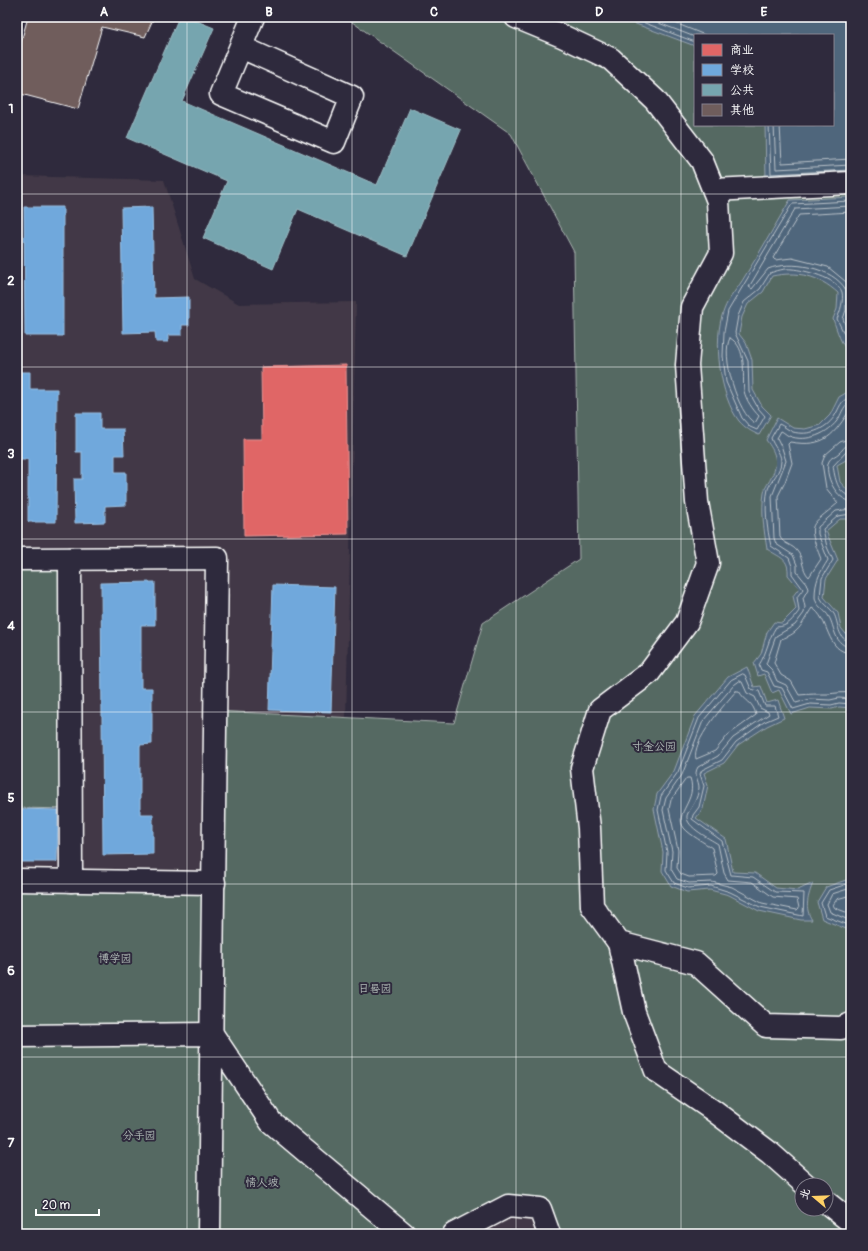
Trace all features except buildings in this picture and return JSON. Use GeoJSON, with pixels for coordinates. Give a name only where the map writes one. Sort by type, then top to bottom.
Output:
{"type":"FeatureCollection","features":[{"type":"Feature","properties":{"kind":"street"},"geometry":{"type":"LineString","coordinates":[[241,47],[352,97],[334,142],[221,94],[253,17]]}},
{"type":"Feature","properties":{"kind":"street"},"geometry":{"type":"LineString","coordinates":[[516,17],[562,36],[611,59],[655,100],[702,161],[718,201],[721,253],[692,307],[687,365],[690,424],[697,502],[708,563],[687,622],[649,673],[600,710],[582,768],[589,828],[592,906],[620,943],[634,1012],[656,1071],[713,1110],[770,1153],[797,1177]]}},
{"type":"Feature","properties":{"kind":"street"},"geometry":{"type":"LineString","coordinates":[[714,190],[851,183]]}},
{"type":"Feature","properties":{"kind":"street"},"geometry":{"type":"LineString","coordinates":[[17,559],[217,558],[209,1234]]}},
{"type":"Feature","properties":{"kind":"street"},"geometry":{"type":"LineString","coordinates":[[70,559],[71,881]]}},
{"type":"Feature","properties":{"kind":"street"},"geometry":{"type":"LineString","coordinates":[[17,880],[214,883]]}},
{"type":"Feature","properties":{"kind":"street"},"geometry":{"type":"LineString","coordinates":[[620,943],[696,963],[766,1026],[841,1028],[851,1024]]}},
{"type":"Feature","properties":{"kind":"street"},"geometry":{"type":"LineString","coordinates":[[17,1036],[212,1034]]}},
{"type":"Feature","properties":{"kind":"street"},"geometry":{"type":"LineString","coordinates":[[212,1034],[271,1122],[404,1234]]}},
{"type":"Feature","properties":{"kind":"street"},"geometry":{"type":"LineString","coordinates":[[454,1234],[508,1206],[540,1209],[549,1234]]}},
{"type":"Feature","properties":{"kind":"street"},"geometry":{"type":"LineString","coordinates":[[834,1208],[851,1222]]}},
{"type":"Feature","properties":{"kind":"shaded area"},"geometry":{"type":"Polygon","coordinates":[[[17,176],[164,180],[195,279],[239,304],[356,302],[346,718],[454,723],[558,1234],[17,1234],[17,176]]]}},
{"type":"Feature","properties":{"kind":"green space","name":"寸金公园"},"geometry":{"type":"Polygon","coordinates":[[[345,17],[851,17],[851,1234],[546,1234],[525,1212],[454,1234],[17,1234],[17,880],[213,883],[216,711],[454,723],[483,623],[579,559],[574,252],[511,134],[345,17]]]}},
{"type":"Feature","properties":{"kind":"green space"},"geometry":{"type":"Polygon","coordinates":[[[17,559],[70,559],[71,809],[17,808],[17,559]]]}},
{"type":"Feature","properties":{"kind":"water"},"geometry":{"type":"Polygon","coordinates":[[[617,17],[851,17],[851,174],[766,179],[765,126],[834,126],[834,34],[694,34],[694,46],[617,17]]]}},
{"type":"Feature","properties":{"kind":"water"},"geometry":{"type":"Polygon","coordinates":[[[851,197],[851,354],[842,342],[833,319],[837,309],[838,293],[815,278],[799,274],[772,276],[763,292],[748,304],[742,317],[739,334],[746,343],[752,360],[753,390],[762,406],[771,415],[759,435],[749,430],[739,421],[732,411],[727,398],[718,352],[720,322],[724,310],[728,301],[751,267],[790,200],[851,197]]]}},
{"type":"Feature","properties":{"kind":"water"},"geometry":{"type":"Polygon","coordinates":[[[851,390],[851,451],[846,460],[837,465],[840,482],[851,494],[851,512],[849,519],[840,519],[826,531],[838,560],[826,579],[824,597],[838,613],[841,628],[851,640],[851,708],[810,708],[791,714],[779,690],[772,693],[764,674],[758,676],[754,663],[761,654],[767,632],[774,622],[782,623],[796,609],[793,596],[799,588],[788,575],[787,565],[783,559],[767,549],[763,521],[763,500],[766,486],[774,471],[776,461],[774,453],[766,440],[777,418],[793,428],[805,429],[820,425],[830,415],[839,397],[851,390]]]}},
{"type":"Feature","properties":{"kind":"water"},"geometry":{"type":"Polygon","coordinates":[[[747,667],[754,687],[761,686],[767,703],[778,700],[784,718],[767,726],[738,745],[724,763],[704,773],[708,785],[703,809],[696,818],[726,839],[733,872],[755,873],[776,888],[798,890],[813,883],[808,897],[807,906],[812,920],[801,920],[759,911],[729,895],[710,890],[687,892],[671,886],[662,871],[663,852],[654,809],[657,794],[674,771],[695,716],[728,677],[747,667]]]}},
{"type":"Feature","properties":{"kind":"water"},"geometry":{"type":"Polygon","coordinates":[[[851,875],[851,931],[822,919],[817,902],[826,887],[846,880],[851,875]]]}},
{"type":"Feature","properties":{"kind":"park label","name":"博学园"},"geometry":{"type":"Point","coordinates":[115,958]}},
{"type":"Feature","properties":{"kind":"park label","name":"日晷园"},"geometry":{"type":"Point","coordinates":[375,988]}},
{"type":"Feature","properties":{"kind":"park label","name":"分手园"},"geometry":{"type":"Point","coordinates":[139,1135]}},
{"type":"Feature","properties":{"kind":"park label","name":"情人坡"},"geometry":{"type":"Point","coordinates":[262,1182]}}]}
